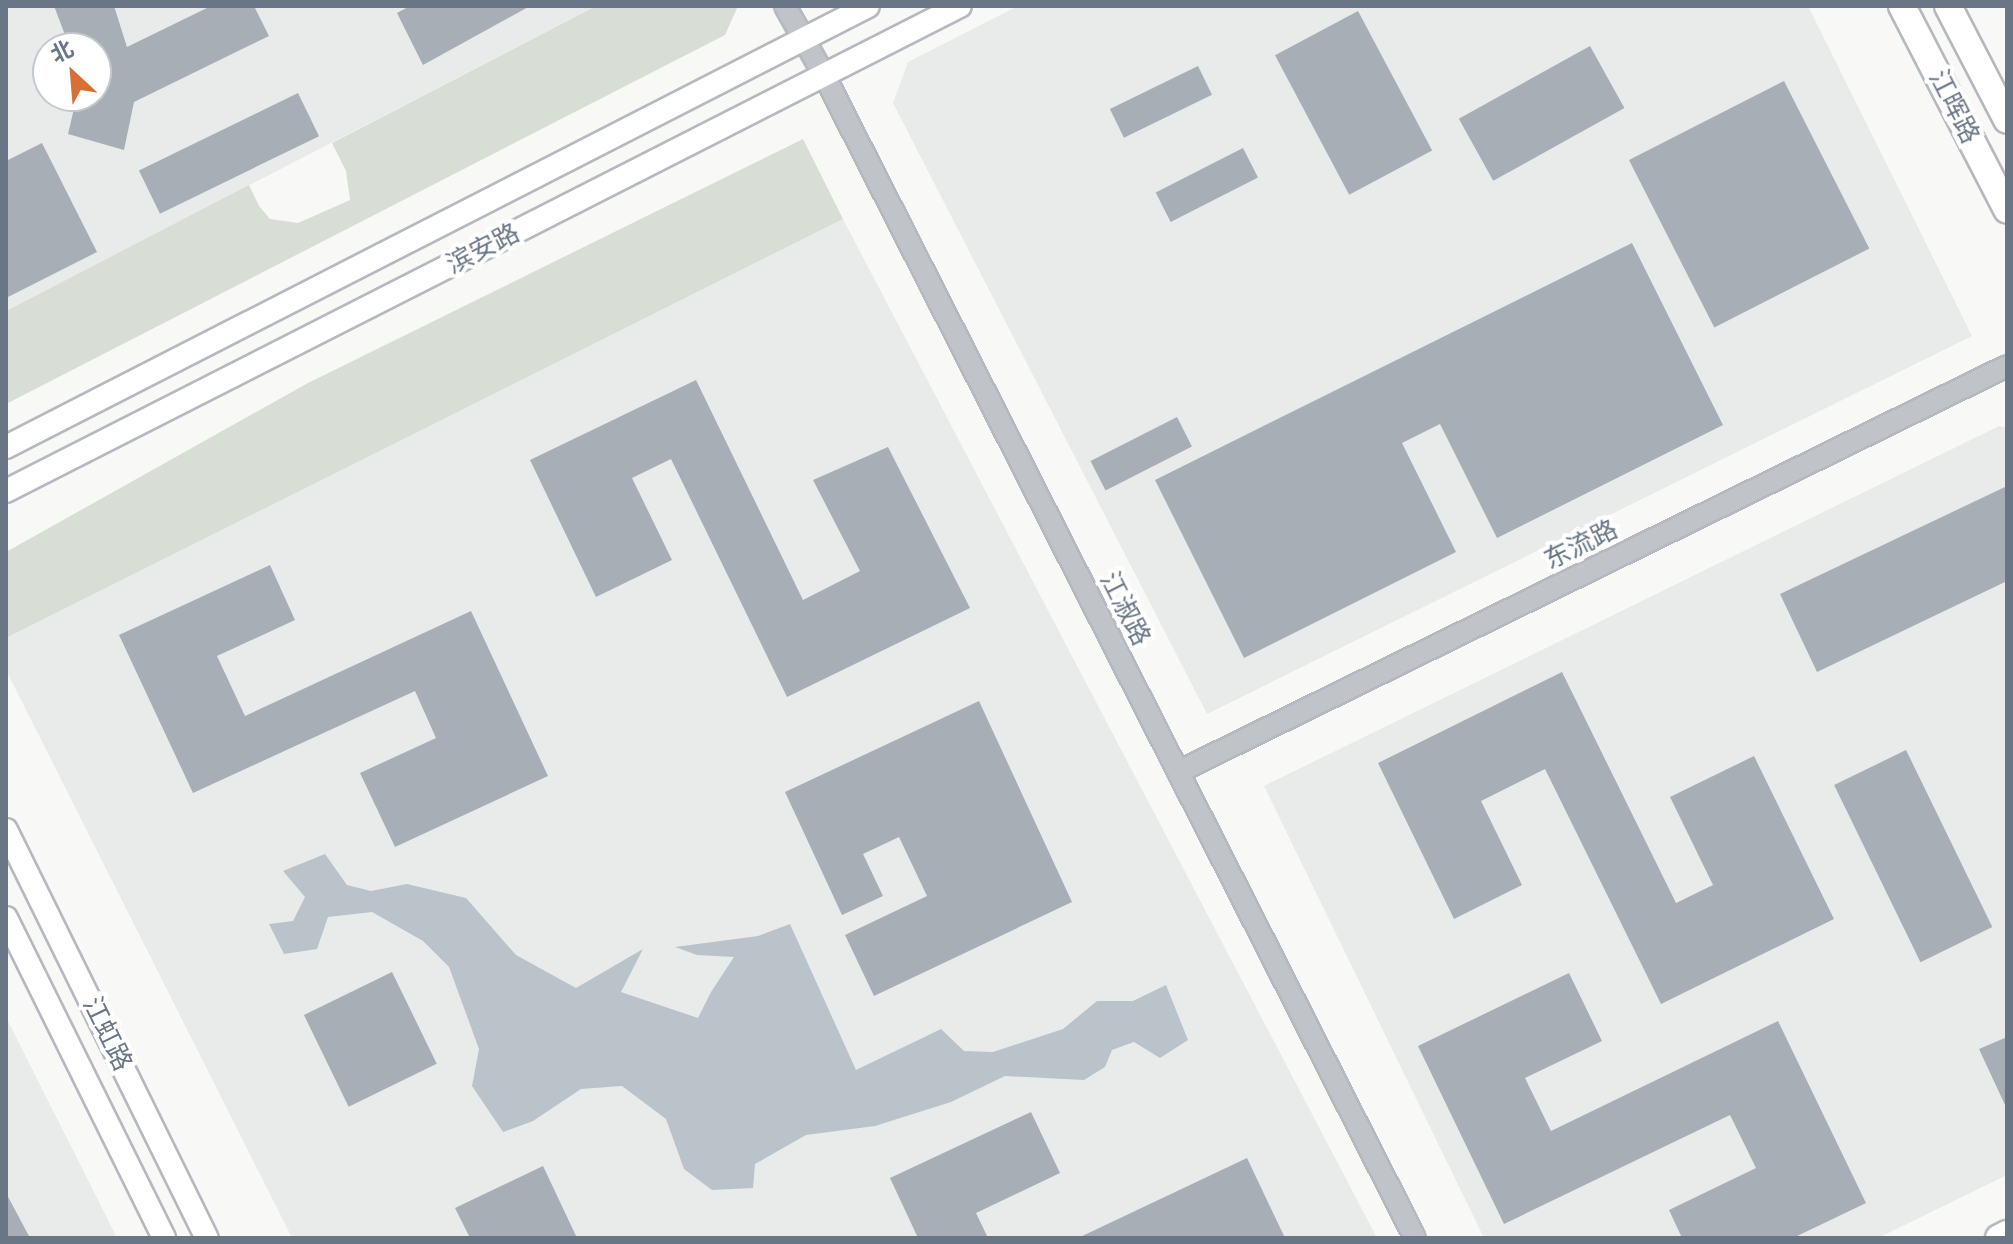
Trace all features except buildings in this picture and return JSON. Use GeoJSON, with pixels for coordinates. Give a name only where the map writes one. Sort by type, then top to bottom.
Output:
{"type":"FeatureCollection","features":[{"type":"Feature","properties":{"kind":"main road","name":"滨安路"},"geometry":{"type":"LineString","coordinates":[[6,447],[868,6]]}},
{"type":"Feature","properties":{"kind":"main road","name":"滨安路"},"geometry":{"type":"LineString","coordinates":[[6,491],[960,6]]}},
{"type":"Feature","properties":{"kind":"main road","name":"江晖路"},"geometry":{"type":"LineString","coordinates":[[1902,6],[2007,209]]}},
{"type":"Feature","properties":{"kind":"main road","name":"江晖路"},"geometry":{"type":"LineString","coordinates":[[1948,6],[2007,120]]}},
{"type":"Feature","properties":{"kind":"main road","name":"江虹路"},"geometry":{"type":"LineString","coordinates":[[6,830],[207,1238]]}},
{"type":"Feature","properties":{"kind":"main road","name":"江虹路"},"geometry":{"type":"LineString","coordinates":[[6,918],[162,1237]]}},
{"type":"Feature","properties":{"kind":"main road"},"geometry":{"type":"LineString","coordinates":[[1999,1238],[2007,1234]]}},
{"type":"Feature","properties":{"kind":"street","name":"江淑路"},"geometry":{"type":"LineString","coordinates":[[785,6],[825,77],[1415,1238]]}},
{"type":"Feature","properties":{"kind":"street","name":"东流路"},"geometry":{"type":"LineString","coordinates":[[1178,772],[2007,366]]}},
{"type":"Feature","properties":{"kind":"shaded area"},"geometry":{"type":"Polygon","coordinates":[[[6,6],[596,6],[6,311],[6,6]]]}},
{"type":"Feature","properties":{"kind":"shaded area"},"geometry":{"type":"Polygon","coordinates":[[[596,6],[738,6],[725,35],[6,404],[6,311],[249,185],[259,206],[270,219],[298,223],[350,200],[346,171],[332,143],[596,6]]]}},
{"type":"Feature","properties":{"kind":"shaded area"},"geometry":{"type":"Polygon","coordinates":[[[1018,6],[1808,6],[1972,336],[1207,714],[893,103],[908,62],[1018,6]]]}},
{"type":"Feature","properties":{"kind":"shaded area"},"geometry":{"type":"Polygon","coordinates":[[[803,139],[843,219],[6,638],[6,552],[308,383],[803,139]]]}},
{"type":"Feature","properties":{"kind":"shaded area"},"geometry":{"type":"Polygon","coordinates":[[[843,219],[1377,1238],[292,1238],[6,670],[6,638],[843,219]]]}},
{"type":"Feature","properties":{"kind":"shaded area"},"geometry":{"type":"Polygon","coordinates":[[[1999,426],[2007,428],[2007,1175],[1878,1238],[1484,1238],[1264,786],[1999,426]]]}},
{"type":"Feature","properties":{"kind":"shaded area"},"geometry":{"type":"Polygon","coordinates":[[[325,854],[347,885],[371,891],[407,884],[466,898],[516,955],[576,988],[643,949],[621,992],[698,1018],[734,957],[697,955],[675,947],[758,936],[790,924],[856,1070],[941,1029],[964,1051],[993,1052],[1063,1029],[1097,1001],[1133,1001],[1166,985],[1188,1040],[1160,1058],[1134,1042],[1112,1050],[1105,1067],[1084,1080],[1005,1076],[951,1102],[875,1126],[806,1135],[755,1164],[753,1188],[712,1190],[684,1169],[666,1119],[622,1086],[581,1089],[533,1121],[503,1132],[472,1086],[479,1049],[449,967],[423,941],[372,912],[328,917],[317,949],[284,954],[269,924],[293,921],[305,897],[283,871],[325,854]]]}},
{"type":"Feature","properties":{"kind":"shaded area"},"geometry":{"type":"Polygon","coordinates":[[[6,1017],[117,1238],[6,1238],[6,1017]]]}}]}
